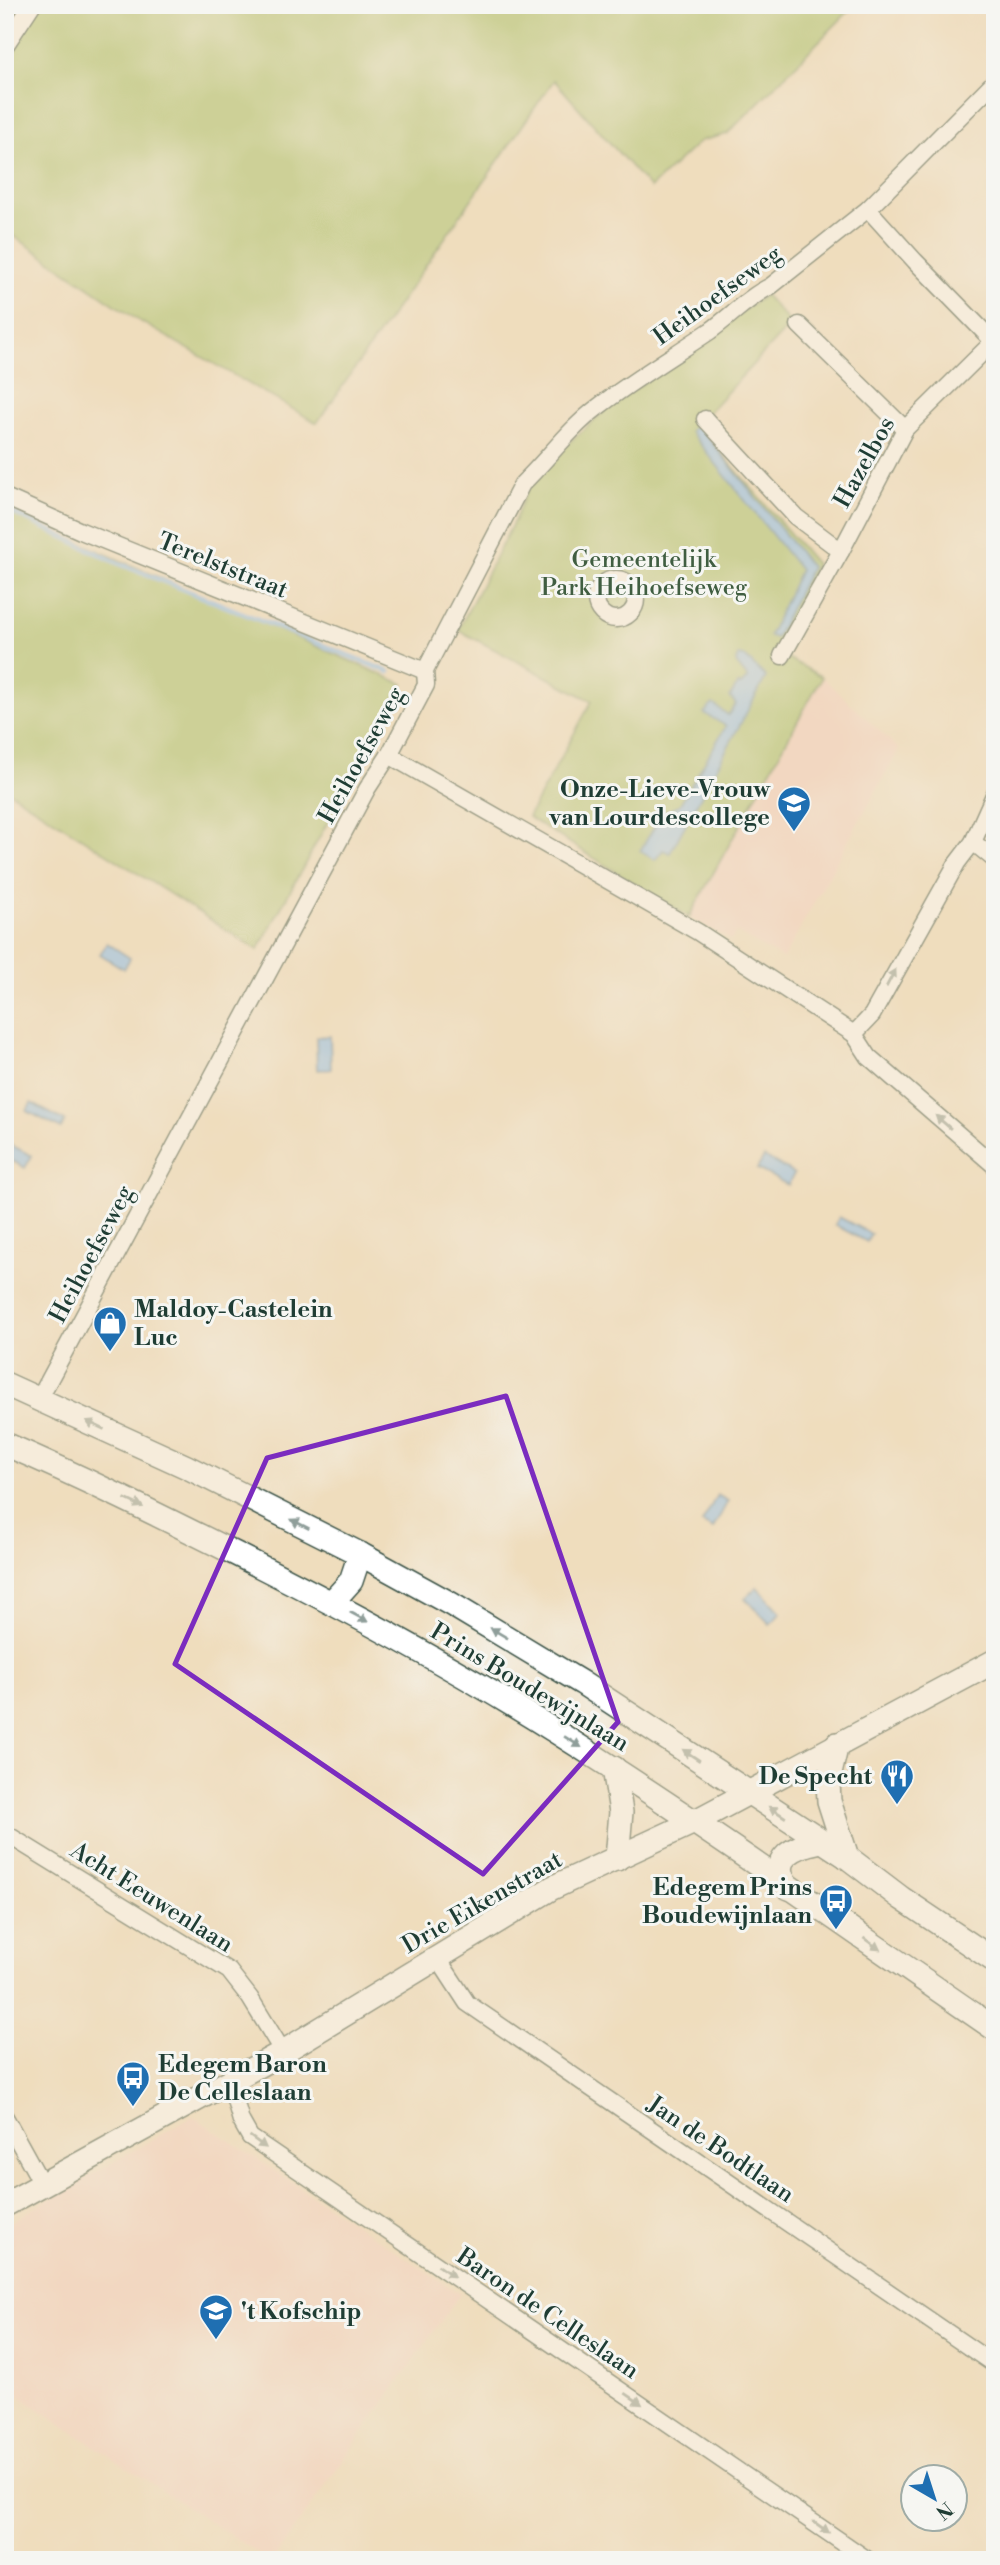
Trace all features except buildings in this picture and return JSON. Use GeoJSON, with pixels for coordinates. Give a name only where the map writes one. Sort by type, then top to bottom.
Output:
{"type":"FeatureCollection","features":[{"type":"Feature","properties":{"kind":"main road","name":"Prins Boudewijnlaan"},"geometry":{"type":"LineString","coordinates":[[5,1384],[187,1467],[360,1554],[451,1604],[582,1683],[847,1857],[901,1898],[995,1961]]}},
{"type":"Feature","properties":{"kind":"main road","name":"Prins Boudewijnlaan"},"geometry":{"type":"LineString","coordinates":[[5,1444],[142,1507],[332,1602],[462,1675],[614,1768],[995,2029]]}},
{"type":"Feature","properties":{"kind":"main road"},"geometry":{"type":"LineString","coordinates":[[332,1602],[351,1581],[360,1554]]}},
{"type":"Feature","properties":{"kind":"main road","name":"Drie Eikenstraat"},"geometry":{"type":"LineString","coordinates":[[5,2205],[283,2052],[552,1888],[694,1822],[995,1661]]}},
{"type":"Feature","properties":{"kind":"main road"},"geometry":{"type":"LineString","coordinates":[[837,1744],[828,1782],[829,1801],[847,1857]]}},
{"type":"Feature","properties":{"kind":"main road"},"geometry":{"type":"LineString","coordinates":[[614,1768],[621,1812],[617,1859]]}},
{"type":"Feature","properties":{"kind":"main road"},"geometry":{"type":"LineString","coordinates":[[789,1888],[782,1879],[781,1868],[785,1857],[793,1848],[821,1841]]}},
{"type":"Feature","properties":{"kind":"street"},"geometry":{"type":"LineString","coordinates":[[5,46],[32,5]]}},
{"type":"Feature","properties":{"kind":"street","name":"Heihoefseweg"},"geometry":{"type":"LineString","coordinates":[[39,1399],[367,789],[389,755],[426,685],[425,671],[522,484],[547,460],[567,434],[598,407],[730,316],[756,293],[771,286],[868,209],[995,82]]}},
{"type":"Feature","properties":{"kind":"street"},"geometry":{"type":"LineString","coordinates":[[868,209],[994,342]]}},
{"type":"Feature","properties":{"kind":"street"},"geometry":{"type":"LineString","coordinates":[[799,325],[905,429]]}},
{"type":"Feature","properties":{"kind":"street","name":"Hazelbos"},"geometry":{"type":"LineString","coordinates":[[782,656],[905,429],[994,342]]}},
{"type":"Feature","properties":{"kind":"street","name":"Hazelbos"},"geometry":{"type":"LineString","coordinates":[[705,419],[796,517],[841,551]]}},
{"type":"Feature","properties":{"kind":"street","name":"Terelststraat"},"geometry":{"type":"LineString","coordinates":[[5,497],[93,536],[425,671]]}},
{"type":"Feature","properties":{"kind":"street"},"geometry":{"type":"LineString","coordinates":[[389,755],[675,918],[854,1034],[869,1057],[995,1166]]}},
{"type":"Feature","properties":{"kind":"street"},"geometry":{"type":"LineString","coordinates":[[854,1034],[872,1015],[957,863],[973,842],[995,793]]}},
{"type":"Feature","properties":{"kind":"street"},"geometry":{"type":"LineString","coordinates":[[973,842],[995,860]]}},
{"type":"Feature","properties":{"kind":"street","name":"Acht Eeuwenlaan"},"geometry":{"type":"LineString","coordinates":[[5,1833],[229,1971],[250,1998],[283,2052]]}},
{"type":"Feature","properties":{"kind":"street","name":"Jan de Bodtlaan"},"geometry":{"type":"LineString","coordinates":[[437,1956],[467,2003],[995,2365]]}},
{"type":"Feature","properties":{"kind":"street","name":"Baron de Celleslaan"},"geometry":{"type":"LineString","coordinates":[[230,2082],[241,2121],[250,2137],[868,2560]]}},
{"type":"Feature","properties":{"kind":"street"},"geometry":{"type":"LineString","coordinates":[[5,2117],[42,2184]]}},
{"type":"Feature","properties":{"kind":"highlighted area"},"geometry":{"type":"Polygon","coordinates":[[[506,1396],[618,1722],[483,1874],[175,1664],[267,1458],[506,1396]]]}},
{"type":"Feature","properties":{"kind":"shaded area","name":"Onze-Lieve-Vrouw van Lourdescollege"},"geometry":{"type":"Polygon","coordinates":[[[822,677],[899,749],[783,959],[736,932],[731,940],[689,917],[822,677]]]}},
{"type":"Feature","properties":{"kind":"shaded area","name":"'t Kofschip"},"geometry":{"type":"Polygon","coordinates":[[[193,2116],[460,2294],[273,2560],[268,2560],[5,2387],[5,2225],[193,2116]]]}},
{"type":"Feature","properties":{"kind":"green space"},"geometry":{"type":"Polygon","coordinates":[[[5,5],[855,5],[727,134],[700,141],[650,188],[554,80],[317,423],[136,319],[5,230],[5,5]]]}},
{"type":"Feature","properties":{"kind":"green space","name":"Gemeentelijk Park Heihoefseweg"},"geometry":{"type":"Polygon","coordinates":[[[765,295],[791,324],[697,424],[816,564],[780,654],[822,677],[689,917],[528,817],[592,701],[458,630],[515,519],[528,487],[548,461],[608,408],[765,295]]]}},
{"type":"Feature","properties":{"kind":"green space"},"geometry":{"type":"Polygon","coordinates":[[[5,510],[403,684],[258,950],[5,789],[5,510]]]}},
{"type":"Feature","properties":{"kind":"water"},"geometry":{"type":"Polygon","coordinates":[[[697,424],[811,567],[776,638],[769,636],[800,570],[690,431],[697,424]]]}},
{"type":"Feature","properties":{"kind":"water"},"geometry":{"type":"Polygon","coordinates":[[[738,656],[745,657],[766,677],[670,853],[663,850],[655,860],[640,851],[664,811],[680,804],[726,726],[704,713],[713,704],[728,715],[736,704],[730,697],[738,684],[741,685],[748,678],[736,663],[738,656]]]}},
{"type":"Feature","properties":{"kind":"water"},"geometry":{"type":"Polygon","coordinates":[[[107,943],[130,958],[124,969],[100,954],[107,943]]]}},
{"type":"Feature","properties":{"kind":"water"},"geometry":{"type":"Polygon","coordinates":[[[330,1036],[331,1069],[317,1070],[316,1037],[330,1036]]]}},
{"type":"Feature","properties":{"kind":"water"},"geometry":{"type":"Polygon","coordinates":[[[31,1103],[65,1121],[61,1129],[27,1111],[31,1103]]]}},
{"type":"Feature","properties":{"kind":"water"},"geometry":{"type":"Polygon","coordinates":[[[9,1144],[32,1156],[25,1168],[5,1157],[5,1145],[9,1144]]]}},
{"type":"Feature","properties":{"kind":"water"},"geometry":{"type":"Polygon","coordinates":[[[764,1157],[794,1174],[788,1185],[757,1169],[764,1157]]]}},
{"type":"Feature","properties":{"kind":"water"},"geometry":{"type":"Polygon","coordinates":[[[839,1217],[871,1234],[867,1242],[835,1225],[839,1217]]]}},
{"type":"Feature","properties":{"kind":"water"},"geometry":{"type":"Polygon","coordinates":[[[717,1495],[728,1501],[713,1529],[702,1523],[717,1495]]]}},
{"type":"Feature","properties":{"kind":"water"},"geometry":{"type":"Polygon","coordinates":[[[757,1587],[781,1613],[770,1624],[745,1598],[757,1587]]]}},
{"type":"Feature","properties":{"kind":"waterway"},"geometry":{"type":"LineString","coordinates":[[5,509],[118,563],[389,672]]}},
{"type":"Feature","properties":{"kind":"place","name":"Onze-Lieve-Vrouw van Lourdescollege"},"geometry":{"type":"Point","coordinates":[794,833]}},
{"type":"Feature","properties":{"kind":"place","name":"Maldoy-Castelein Luc"},"geometry":{"type":"Point","coordinates":[110,1353]}},
{"type":"Feature","properties":{"kind":"place","name":"De Specht"},"geometry":{"type":"Point","coordinates":[897,1806]}},
{"type":"Feature","properties":{"kind":"place","name":"Edegem Prins Boudewijnlaan"},"geometry":{"type":"Point","coordinates":[836,1931]}},
{"type":"Feature","properties":{"kind":"place","name":"Edegem Baron De Celleslaan"},"geometry":{"type":"Point","coordinates":[133,2108]}},
{"type":"Feature","properties":{"kind":"place","name":"'t Kofschip"},"geometry":{"type":"Point","coordinates":[216,2341]}}]}
